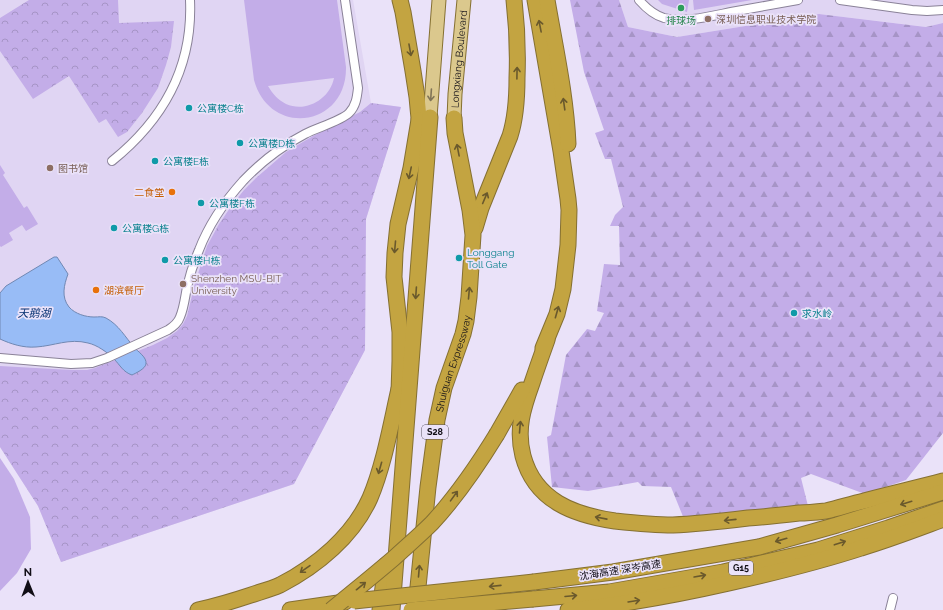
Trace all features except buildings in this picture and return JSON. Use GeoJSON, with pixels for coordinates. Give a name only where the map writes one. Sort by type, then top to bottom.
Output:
{"type":"FeatureCollection","features":[{"type":"Feature","properties":{"kind":"highway"},"geometry":{"type":"LineString","coordinates":[[473,235],[481,208],[514,124],[517,100],[518,52],[514,0]]}},
{"type":"Feature","properties":{"kind":"highway"},"geometry":{"type":"LineString","coordinates":[[535,0],[568,199]]}},
{"type":"Feature","properties":{"kind":"highway"},"geometry":{"type":"LineString","coordinates":[[547,0],[567,122],[568,245],[563,289],[557,314],[524,406],[519,432],[520,443],[526,466],[536,483],[552,500],[571,510],[586,515],[602,519],[634,523],[672,525],[825,511],[943,481]]}},
{"type":"Feature","properties":{"kind":"highway"},"geometry":{"type":"LineString","coordinates":[[392,610],[426,178],[425,119],[417,97],[402,6]]}},
{"type":"Feature","properties":{"kind":"highway","name":"Shuiguan Expressway"},"geometry":{"type":"LineString","coordinates":[[416,610],[432,448],[440,401],[463,334],[469,297],[473,235],[470,210],[458,151],[454,118]]}},
{"type":"Feature","properties":{"kind":"highway"},"geometry":{"type":"LineString","coordinates":[[380,610],[389,549],[399,389],[400,332],[394,266],[396,238],[401,209],[425,119]]}},
{"type":"Feature","properties":{"kind":"highway"},"geometry":{"type":"LineString","coordinates":[[401,209],[426,178]]}},
{"type":"Feature","properties":{"kind":"highway"},"geometry":{"type":"LineString","coordinates":[[331,610],[415,540],[448,504],[497,434],[517,400],[547,340]]}},
{"type":"Feature","properties":{"kind":"highway"},"geometry":{"type":"LineString","coordinates":[[198,610],[235,600],[278,585],[297,575],[326,554],[351,529],[370,498],[377,479],[399,389]]}},
{"type":"Feature","properties":{"kind":"highway","name":"沈海高速 深岑高速"},"geometry":{"type":"LineString","coordinates":[[290,610],[354,601],[613,572],[759,547],[943,492]]}},
{"type":"Feature","properties":{"kind":"highway","name":"沈海高速 深岑高速"},"geometry":{"type":"LineString","coordinates":[[411,610],[609,592],[723,572],[818,550],[943,509]]}},
{"type":"Feature","properties":{"kind":"highway"},"geometry":{"type":"LineString","coordinates":[[568,610],[597,607],[674,594],[758,576],[829,558],[943,520]]}},
{"type":"Feature","properties":{"kind":"main road"},"geometry":{"type":"LineString","coordinates":[[425,119],[439,0]]}},
{"type":"Feature","properties":{"kind":"main road","name":"Longxiang Boulevard"},"geometry":{"type":"LineString","coordinates":[[454,118],[464,0]]}},
{"type":"Feature","properties":{"kind":"street"},"geometry":{"type":"LineString","coordinates":[[112,161],[142,134],[160,110],[175,83],[180,72],[187,44],[190,18],[190,0]]}},
{"type":"Feature","properties":{"kind":"street"},"geometry":{"type":"LineString","coordinates":[[0,358],[78,364],[92,363],[107,358],[168,330],[177,322],[181,316],[190,275],[203,240],[213,220],[231,196],[265,161],[284,146],[305,134],[343,117],[349,113],[353,107],[356,101],[358,88],[345,0]]}},
{"type":"Feature","properties":{"kind":"street"},"geometry":{"type":"LineString","coordinates":[[639,0],[653,13],[664,18],[678,19],[694,19],[798,0]]}},
{"type":"Feature","properties":{"kind":"street"},"geometry":{"type":"LineString","coordinates":[[840,0],[912,10],[943,10]]}},
{"type":"Feature","properties":{"kind":"street"},"geometry":{"type":"LineString","coordinates":[[890,610],[893,598]]}},
{"type":"Feature","properties":{"kind":"shaded area","name":"Shenzhen MSU-BIT University"},"geometry":{"type":"Polygon","coordinates":[[[0,0],[353,0],[371,103],[401,107],[366,219],[365,350],[294,484],[61,562],[38,506],[0,447],[0,0]]]}},
{"type":"Feature","properties":{"kind":"shaded area","name":"深圳信息职业技术学院"},"geometry":{"type":"Polygon","coordinates":[[[619,0],[943,0],[943,23],[927,27],[819,14],[677,37],[628,27],[619,0]]]}},
{"type":"Feature","properties":{"kind":"green space"},"geometry":{"type":"Polygon","coordinates":[[[29,0],[118,0],[119,23],[174,21],[171,47],[158,88],[142,113],[127,132],[118,137],[106,119],[99,123],[69,76],[33,99],[0,51],[0,18],[29,0]]]}},
{"type":"Feature","properties":{"kind":"green space"},"geometry":{"type":"Polygon","coordinates":[[[244,0],[337,0],[346,67],[343,87],[334,102],[322,113],[306,118],[290,117],[275,111],[263,99],[254,80],[244,0]],[[334,78],[268,86],[276,96],[286,104],[301,107],[316,102],[322,98],[332,86],[334,78]]]}},
{"type":"Feature","properties":{"kind":"green space"},"geometry":{"type":"Polygon","coordinates":[[[570,0],[619,0],[628,27],[677,37],[819,14],[926,27],[943,23],[943,433],[906,480],[865,494],[811,474],[801,478],[808,506],[684,519],[671,487],[642,486],[638,482],[588,491],[552,487],[547,437],[551,435],[566,355],[587,329],[595,331],[604,313],[597,311],[604,264],[620,265],[619,226],[610,226],[615,215],[623,207],[611,159],[605,159],[595,133],[604,130],[584,72],[570,0]]]}},
{"type":"Feature","properties":{"kind":"green space","name":"排球场"},"geometry":{"type":"Polygon","coordinates":[[[658,0],[689,0],[687,12],[662,4],[658,0]]]}},
{"type":"Feature","properties":{"kind":"green space"},"geometry":{"type":"Polygon","coordinates":[[[693,0],[752,0],[694,10],[693,0]]]}},
{"type":"Feature","properties":{"kind":"green space"},"geometry":{"type":"Polygon","coordinates":[[[371,103],[401,107],[366,219],[365,350],[294,484],[61,562],[38,506],[0,447],[0,366],[87,370],[153,345],[177,331],[187,316],[195,283],[207,246],[219,224],[244,190],[286,152],[313,136],[360,112],[371,103]]]}},
{"type":"Feature","properties":{"kind":"green space"},"geometry":{"type":"Polygon","coordinates":[[[0,165],[5,173],[3,175],[24,208],[27,206],[38,224],[26,231],[22,225],[9,233],[13,240],[1,247],[0,246],[0,165]]]}},
{"type":"Feature","properties":{"kind":"green space"},"geometry":{"type":"Polygon","coordinates":[[[0,458],[14,479],[30,517],[31,549],[17,573],[0,591],[0,458]]]}},
{"type":"Feature","properties":{"kind":"water","name":"天鹅湖"},"geometry":{"type":"Polygon","coordinates":[[[54,257],[57,257],[68,274],[64,287],[64,295],[66,303],[69,307],[74,312],[81,315],[105,317],[115,324],[145,359],[146,364],[142,369],[132,375],[129,374],[105,351],[88,343],[74,341],[26,347],[0,339],[0,293],[6,286],[54,257]]]}},
{"type":"Feature","properties":{"kind":"place","name":"排球场"},"geometry":{"type":"Point","coordinates":[681,8]}},
{"type":"Feature","properties":{"kind":"place","name":"深圳信息职业技术学院"},"geometry":{"type":"Point","coordinates":[708,19]}},
{"type":"Feature","properties":{"kind":"place","name":"公寓楼C栋"},"geometry":{"type":"Point","coordinates":[189,108]}},
{"type":"Feature","properties":{"kind":"place","name":"公寓楼D栋"},"geometry":{"type":"Point","coordinates":[240,143]}},
{"type":"Feature","properties":{"kind":"place","name":"公寓楼E栋"},"geometry":{"type":"Point","coordinates":[155,161]}},
{"type":"Feature","properties":{"kind":"place","name":"图书馆"},"geometry":{"type":"Point","coordinates":[50,168]}},
{"type":"Feature","properties":{"kind":"place","name":"二食堂"},"geometry":{"type":"Point","coordinates":[172,192]}},
{"type":"Feature","properties":{"kind":"place","name":"公寓楼F栋"},"geometry":{"type":"Point","coordinates":[201,203]}},
{"type":"Feature","properties":{"kind":"place","name":"公寓楼G栋"},"geometry":{"type":"Point","coordinates":[114,228]}},
{"type":"Feature","properties":{"kind":"place","name":"Longgang Toll Gate"},"geometry":{"type":"Point","coordinates":[459,258]}},
{"type":"Feature","properties":{"kind":"place","name":"公寓楼H栋"},"geometry":{"type":"Point","coordinates":[165,260]}},
{"type":"Feature","properties":{"kind":"place","name":"Shenzhen MSU-BIT University"},"geometry":{"type":"Point","coordinates":[183,284]}},
{"type":"Feature","properties":{"kind":"place","name":"湖滨餐厅"},"geometry":{"type":"Point","coordinates":[96,290]}},
{"type":"Feature","properties":{"kind":"place","name":"求水岭"},"geometry":{"type":"Point","coordinates":[794,313]}}]}
